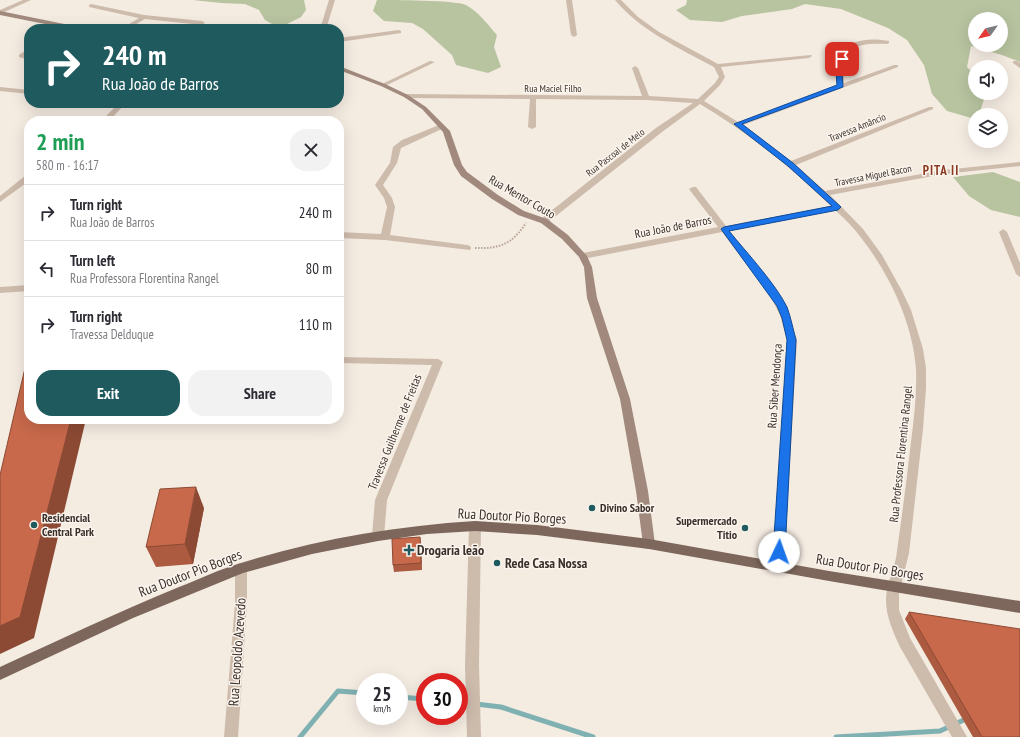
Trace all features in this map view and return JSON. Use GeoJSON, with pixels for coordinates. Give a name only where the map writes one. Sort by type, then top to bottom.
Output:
{"type":"FeatureCollection","features":[{"type":"Feature","properties":{"kind":"main road","name":"Rua Doutor Pio Borges"},"geometry":{"type":"LineString","coordinates":[[0,674],[128,614],[241,568],[312,549],[378,536],[427,529],[475,526],[537,530],[648,544],[1020,607]]}},
{"type":"Feature","properties":{"kind":"street"},"geometry":{"type":"LineString","coordinates":[[0,13],[28,0]]}},
{"type":"Feature","properties":{"kind":"street"},"geometry":{"type":"LineString","coordinates":[[325,24],[332,0]]}},
{"type":"Feature","properties":{"kind":"street"},"geometry":{"type":"LineString","coordinates":[[569,0],[574,36]]}},
{"type":"Feature","properties":{"kind":"street"},"geometry":{"type":"LineString","coordinates":[[618,0],[636,18],[657,33],[717,66],[809,56]]}},
{"type":"Feature","properties":{"kind":"street"},"geometry":{"type":"LineString","coordinates":[[91,6],[144,17],[202,23]]}},
{"type":"Feature","properties":{"kind":"street"},"geometry":{"type":"LineString","coordinates":[[0,13],[54,24]]}},
{"type":"Feature","properties":{"kind":"street"},"geometry":{"type":"LineString","coordinates":[[132,24],[144,17]]}},
{"type":"Feature","properties":{"kind":"street"},"geometry":{"type":"LineString","coordinates":[[344,39],[399,32]]}},
{"type":"Feature","properties":{"kind":"street"},"geometry":{"type":"LineString","coordinates":[[840,86],[839,73],[843,54],[848,48],[858,43],[887,42]]}},
{"type":"Feature","properties":{"kind":"street"},"geometry":{"type":"LineString","coordinates":[[383,85],[432,62]]}},
{"type":"Feature","properties":{"kind":"street"},"geometry":{"type":"LineString","coordinates":[[700,100],[718,84],[722,77],[717,66]]}},
{"type":"Feature","properties":{"kind":"street"},"geometry":{"type":"LineString","coordinates":[[738,124],[896,66]]}},
{"type":"Feature","properties":{"kind":"street"},"geometry":{"type":"LineString","coordinates":[[635,68],[646,98]]}},
{"type":"Feature","properties":{"kind":"street","name":"Rua Mentor Couto"},"geometry":{"type":"LineString","coordinates":[[344,70],[383,85],[406,96],[424,108],[446,131],[458,166],[464,174],[494,198],[521,213],[544,222],[565,237],[583,256],[588,267],[592,298],[625,400],[642,491],[648,544]]}},
{"type":"Feature","properties":{"kind":"street"},"geometry":{"type":"LineString","coordinates":[[0,89],[24,91]]}},
{"type":"Feature","properties":{"kind":"street","name":"Rua Maciel Filho"},"geometry":{"type":"LineString","coordinates":[[406,96],[646,98],[700,100]]}},
{"type":"Feature","properties":{"kind":"street"},"geometry":{"type":"LineString","coordinates":[[532,98],[532,126]]}},
{"type":"Feature","properties":{"kind":"street","name":"Rua Professora Florentina Rangel"},"geometry":{"type":"LineString","coordinates":[[700,100],[738,124],[791,164],[838,207],[867,238],[908,312],[918,343],[921,394],[902,555],[892,600],[895,620],[907,647],[960,737]]}},
{"type":"Feature","properties":{"kind":"street","name":"Rua Pascoal de Melo"},"geometry":{"type":"LineString","coordinates":[[544,222],[653,135],[700,100]]}},
{"type":"Feature","properties":{"kind":"street"},"geometry":{"type":"LineString","coordinates":[[110,116],[118,108]]}},
{"type":"Feature","properties":{"kind":"street","name":"Travessa Amâncio"},"geometry":{"type":"LineString","coordinates":[[791,164],[931,108]]}},
{"type":"Feature","properties":{"kind":"street"},"geometry":{"type":"LineString","coordinates":[[385,237],[391,207],[379,185],[392,168],[397,158],[397,147],[405,142],[442,127]]}},
{"type":"Feature","properties":{"kind":"street","name":"Travessa Miguel Bacon"},"geometry":{"type":"LineString","coordinates":[[824,194],[944,172],[1020,164]]}},
{"type":"Feature","properties":{"kind":"street"},"geometry":{"type":"LineString","coordinates":[[0,200],[24,181]]}},
{"type":"Feature","properties":{"kind":"street","name":"Rua Siber Mendonça"},"geometry":{"type":"LineString","coordinates":[[693,189],[764,280],[782,306],[787,318],[792,340],[778,567]]}},
{"type":"Feature","properties":{"kind":"street","name":"Rua João de Barros"},"geometry":{"type":"LineString","coordinates":[[583,256],[838,207]]}},
{"type":"Feature","properties":{"kind":"street"},"geometry":{"type":"LineString","coordinates":[[1003,232],[1020,274]]}},
{"type":"Feature","properties":{"kind":"street"},"geometry":{"type":"LineString","coordinates":[[344,235],[385,237],[467,248]]}},
{"type":"Feature","properties":{"kind":"street"},"geometry":{"type":"LineString","coordinates":[[0,290],[24,288]]}},
{"type":"Feature","properties":{"kind":"street","name":"Travessa Guilherme de Freitas"},"geometry":{"type":"LineString","coordinates":[[344,360],[438,362],[381,500],[378,536]]}},
{"type":"Feature","properties":{"kind":"street"},"geometry":{"type":"LineString","coordinates":[[474,737],[472,711],[472,665],[475,526]]}},
{"type":"Feature","properties":{"kind":"street","name":"Rua Leopoldo Azevedo"},"geometry":{"type":"LineString","coordinates":[[232,737],[241,603],[241,568]]}},
{"type":"Feature","properties":{"kind":"path"},"geometry":{"type":"LineString","coordinates":[[467,248],[492,250],[513,241],[527,221],[521,213]]}},
{"type":"Feature","properties":{"kind":"green space"},"geometry":{"type":"Polygon","coordinates":[[[193,0],[304,0],[306,10],[301,17],[287,24],[272,24],[265,20],[259,10],[245,4],[193,0]]]}},
{"type":"Feature","properties":{"kind":"green space"},"geometry":{"type":"Polygon","coordinates":[[[377,0],[437,1],[466,5],[479,15],[497,35],[494,47],[501,67],[488,73],[456,65],[452,55],[423,29],[412,23],[384,21],[373,11],[377,0]]]}},
{"type":"Feature","properties":{"kind":"green space"},"geometry":{"type":"Polygon","coordinates":[[[687,0],[1020,0],[1020,62],[992,52],[1008,52],[1008,12],[968,12],[968,52],[970,52],[967,67],[968,100],[984,100],[981,108],[968,108],[968,117],[947,111],[932,94],[924,65],[907,40],[888,28],[841,9],[805,4],[792,9],[742,16],[722,22],[690,20],[676,10],[686,5],[687,0]]]}},
{"type":"Feature","properties":{"kind":"green space"},"geometry":{"type":"Polygon","coordinates":[[[993,172],[1020,182],[1020,217],[991,210],[969,196],[953,177],[993,172]]]}},
{"type":"Feature","properties":{"kind":"building","name":"Residencial Central Park"},"geometry":{"type":"Polygon","coordinates":[[[24,372],[24,424],[70,424],[20,617],[0,626],[0,475],[24,372]]]}},
{"type":"Feature","properties":{"kind":"building"},"geometry":{"type":"Polygon","coordinates":[[[196,487],[185,544],[146,547],[160,489],[196,487]]]}},
{"type":"Feature","properties":{"kind":"building"},"geometry":{"type":"Polygon","coordinates":[[[420,537],[421,563],[393,565],[392,539],[420,537]]]}},
{"type":"Feature","properties":{"kind":"building"},"geometry":{"type":"Polygon","coordinates":[[[909,612],[1020,629],[1020,737],[982,737],[909,612]]]}},
{"type":"Feature","properties":{"kind":"waterway"},"geometry":{"type":"LineString","coordinates":[[300,737],[338,691],[356,692]]}},
{"type":"Feature","properties":{"kind":"waterway"},"geometry":{"type":"LineString","coordinates":[[408,698],[416,698]]}},
{"type":"Feature","properties":{"kind":"waterway"},"geometry":{"type":"LineString","coordinates":[[468,703],[501,707],[593,737]]}},
{"type":"Feature","properties":{"kind":"waterway"},"geometry":{"type":"LineString","coordinates":[[836,737],[940,731],[968,718]]}},
{"type":"Feature","properties":{"kind":"place","name":"Divino Sabor"},"geometry":{"type":"Point","coordinates":[592,508]}},
{"type":"Feature","properties":{"kind":"place","name":"Residencial Central Park"},"geometry":{"type":"Point","coordinates":[34,525]}},
{"type":"Feature","properties":{"kind":"place","name":"Supermercado Titio"},"geometry":{"type":"Point","coordinates":[745,528]}},
{"type":"Feature","properties":{"kind":"place","name":"Drogaria leão"},"geometry":{"type":"Point","coordinates":[409,550]}},
{"type":"Feature","properties":{"kind":"place","name":"Rede Casa Nossa"},"geometry":{"type":"Point","coordinates":[497,563]}},
{"type":"Feature","properties":{"kind":"district","name":"PITA II"},"geometry":{"type":"Point","coordinates":[941,170]}},
{"type":"Feature","properties":{"kind":"route"},"geometry":{"type":"LineString","coordinates":[[779,552],[784,450],[792,340],[787,318],[782,306],[752,264],[724,229],[838,207],[791,164],[738,124],[840,86],[839,73],[842,59]]}}]}
